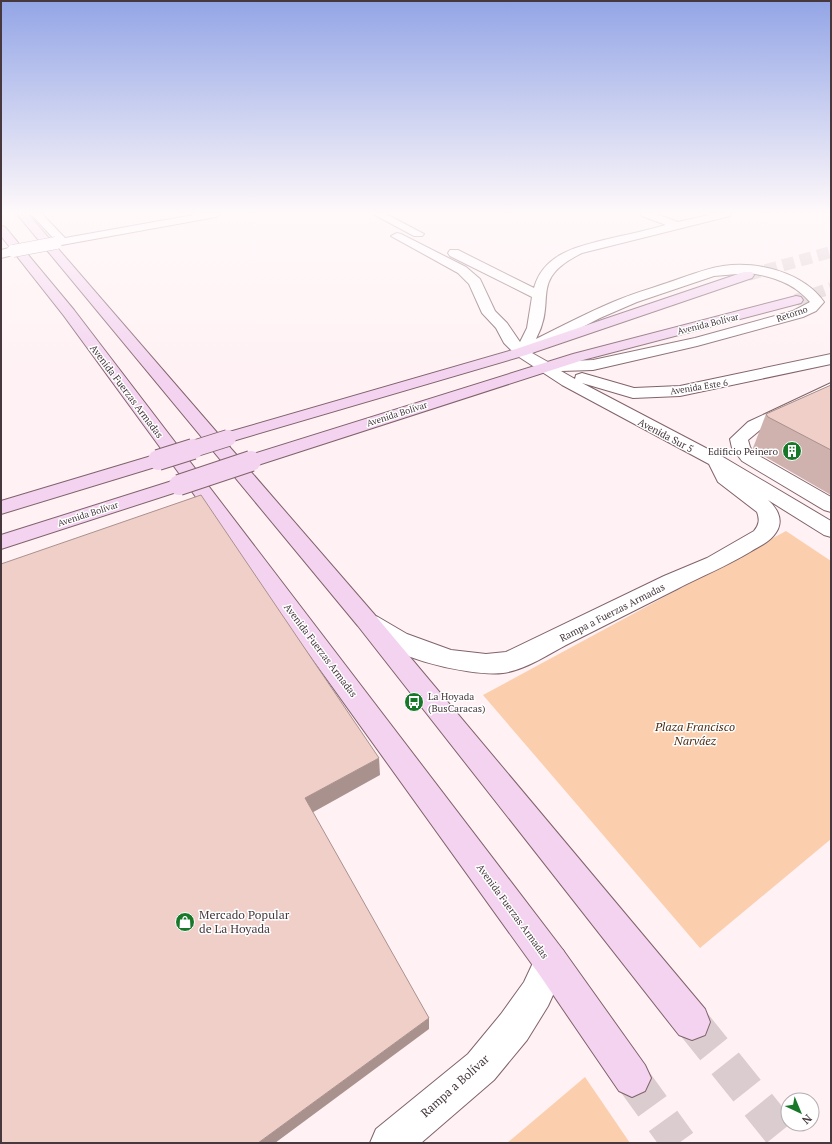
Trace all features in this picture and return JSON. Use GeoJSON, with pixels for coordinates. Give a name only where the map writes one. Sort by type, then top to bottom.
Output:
{"type":"FeatureCollection","features":[{"type":"Feature","properties":{"kind":"main road","name":"Avenida Fuerzas Armadas"},"geometry":{"type":"LineString","coordinates":[[32,267],[83,332],[551,962],[632,1078]]}},
{"type":"Feature","properties":{"kind":"main road"},"geometry":{"type":"LineString","coordinates":[[67,267],[366,620],[692,1022]]}},
{"type":"Feature","properties":{"kind":"main road"},"geometry":{"type":"LineString","coordinates":[[1,508],[228,438],[521,352],[748,275]]}},
{"type":"Feature","properties":{"kind":"main road","name":"Avenida Bolívar"},"geometry":{"type":"LineString","coordinates":[[1,542],[544,367],[796,300]]}},
{"type":"Feature","properties":{"kind":"street","name":"Avenida Sur 5"},"geometry":{"type":"LineString","coordinates":[[457,267],[470,276],[475,282],[489,313],[502,326],[509,340],[521,352],[568,382],[716,461],[831,530]]}},
{"type":"Feature","properties":{"kind":"street"},"geometry":{"type":"LineString","coordinates":[[483,267],[538,295]]}},
{"type":"Feature","properties":{"kind":"street"},"geometry":{"type":"LineString","coordinates":[[521,352],[534,329],[538,295],[547,271],[551,267]]}},
{"type":"Feature","properties":{"kind":"street","name":"Retorno"},"geometry":{"type":"LineString","coordinates":[[521,352],[619,304],[722,270],[740,269],[763,272],[798,284],[809,292],[817,302],[811,308],[798,314],[697,342],[593,365],[544,367]]}},
{"type":"Feature","properties":{"kind":"street","name":"Avenida Este 6"},"geometry":{"type":"LineString","coordinates":[[544,367],[633,393],[657,393],[715,385],[831,359]]}},
{"type":"Feature","properties":{"kind":"street"},"geometry":{"type":"LineString","coordinates":[[831,388],[754,426],[739,439],[741,448],[748,457],[831,506]]}},
{"type":"Feature","properties":{"kind":"street","name":"Rampa a Fuerzas Armadas"},"geometry":{"type":"LineString","coordinates":[[366,620],[386,636],[430,653],[460,662],[484,664],[504,663],[525,655],[672,582],[715,563],[761,536],[768,528],[770,518],[766,509],[725,478],[716,461]]}},
{"type":"Feature","properties":{"kind":"street","name":"Rampa a Bolívar"},"geometry":{"type":"LineString","coordinates":[[390,1143],[481,1067],[514,1027],[536,994],[551,962]]}},
{"type":"Feature","properties":{"kind":"green space","name":"Plaza Francisco Narváez"},"geometry":{"type":"Polygon","coordinates":[[[786,531],[831,561],[831,839],[700,948],[483,695],[786,531]]]}},
{"type":"Feature","properties":{"kind":"green space"},"geometry":{"type":"Polygon","coordinates":[[[585,1077],[630,1143],[507,1143],[585,1077]]]}},
{"type":"Feature","properties":{"kind":"building"},"geometry":{"type":"Polygon","coordinates":[[[831,385],[831,450],[768,417],[766,414],[831,385]]]}},
{"type":"Feature","properties":{"kind":"building","name":"Mercado Popular de La Hoyada"},"geometry":{"type":"Polygon","coordinates":[[[201,495],[379,758],[305,798],[429,1018],[258,1143],[1,1143],[1,564],[201,495]]]}},
{"type":"Feature","properties":{"kind":"tunnel"},"geometry":{"type":"LineString","coordinates":[[748,275],[775,267]]}},
{"type":"Feature","properties":{"kind":"tunnel"},"geometry":{"type":"LineString","coordinates":[[796,300],[831,288]]}},
{"type":"Feature","properties":{"kind":"tunnel"},"geometry":{"type":"LineString","coordinates":[[692,1022],[789,1143]]}},
{"type":"Feature","properties":{"kind":"tunnel"},"geometry":{"type":"LineString","coordinates":[[632,1078],[679,1143]]}},
{"type":"Feature","properties":{"kind":"place","name":"Edificio Peinero"},"geometry":{"type":"Point","coordinates":[792,451]}},
{"type":"Feature","properties":{"kind":"place","name":"La Hoyada (BusCaracas)"},"geometry":{"type":"Point","coordinates":[414,702]}},
{"type":"Feature","properties":{"kind":"place","name":"Mercado Popular de La Hoyada"},"geometry":{"type":"Point","coordinates":[185,922]}}]}
